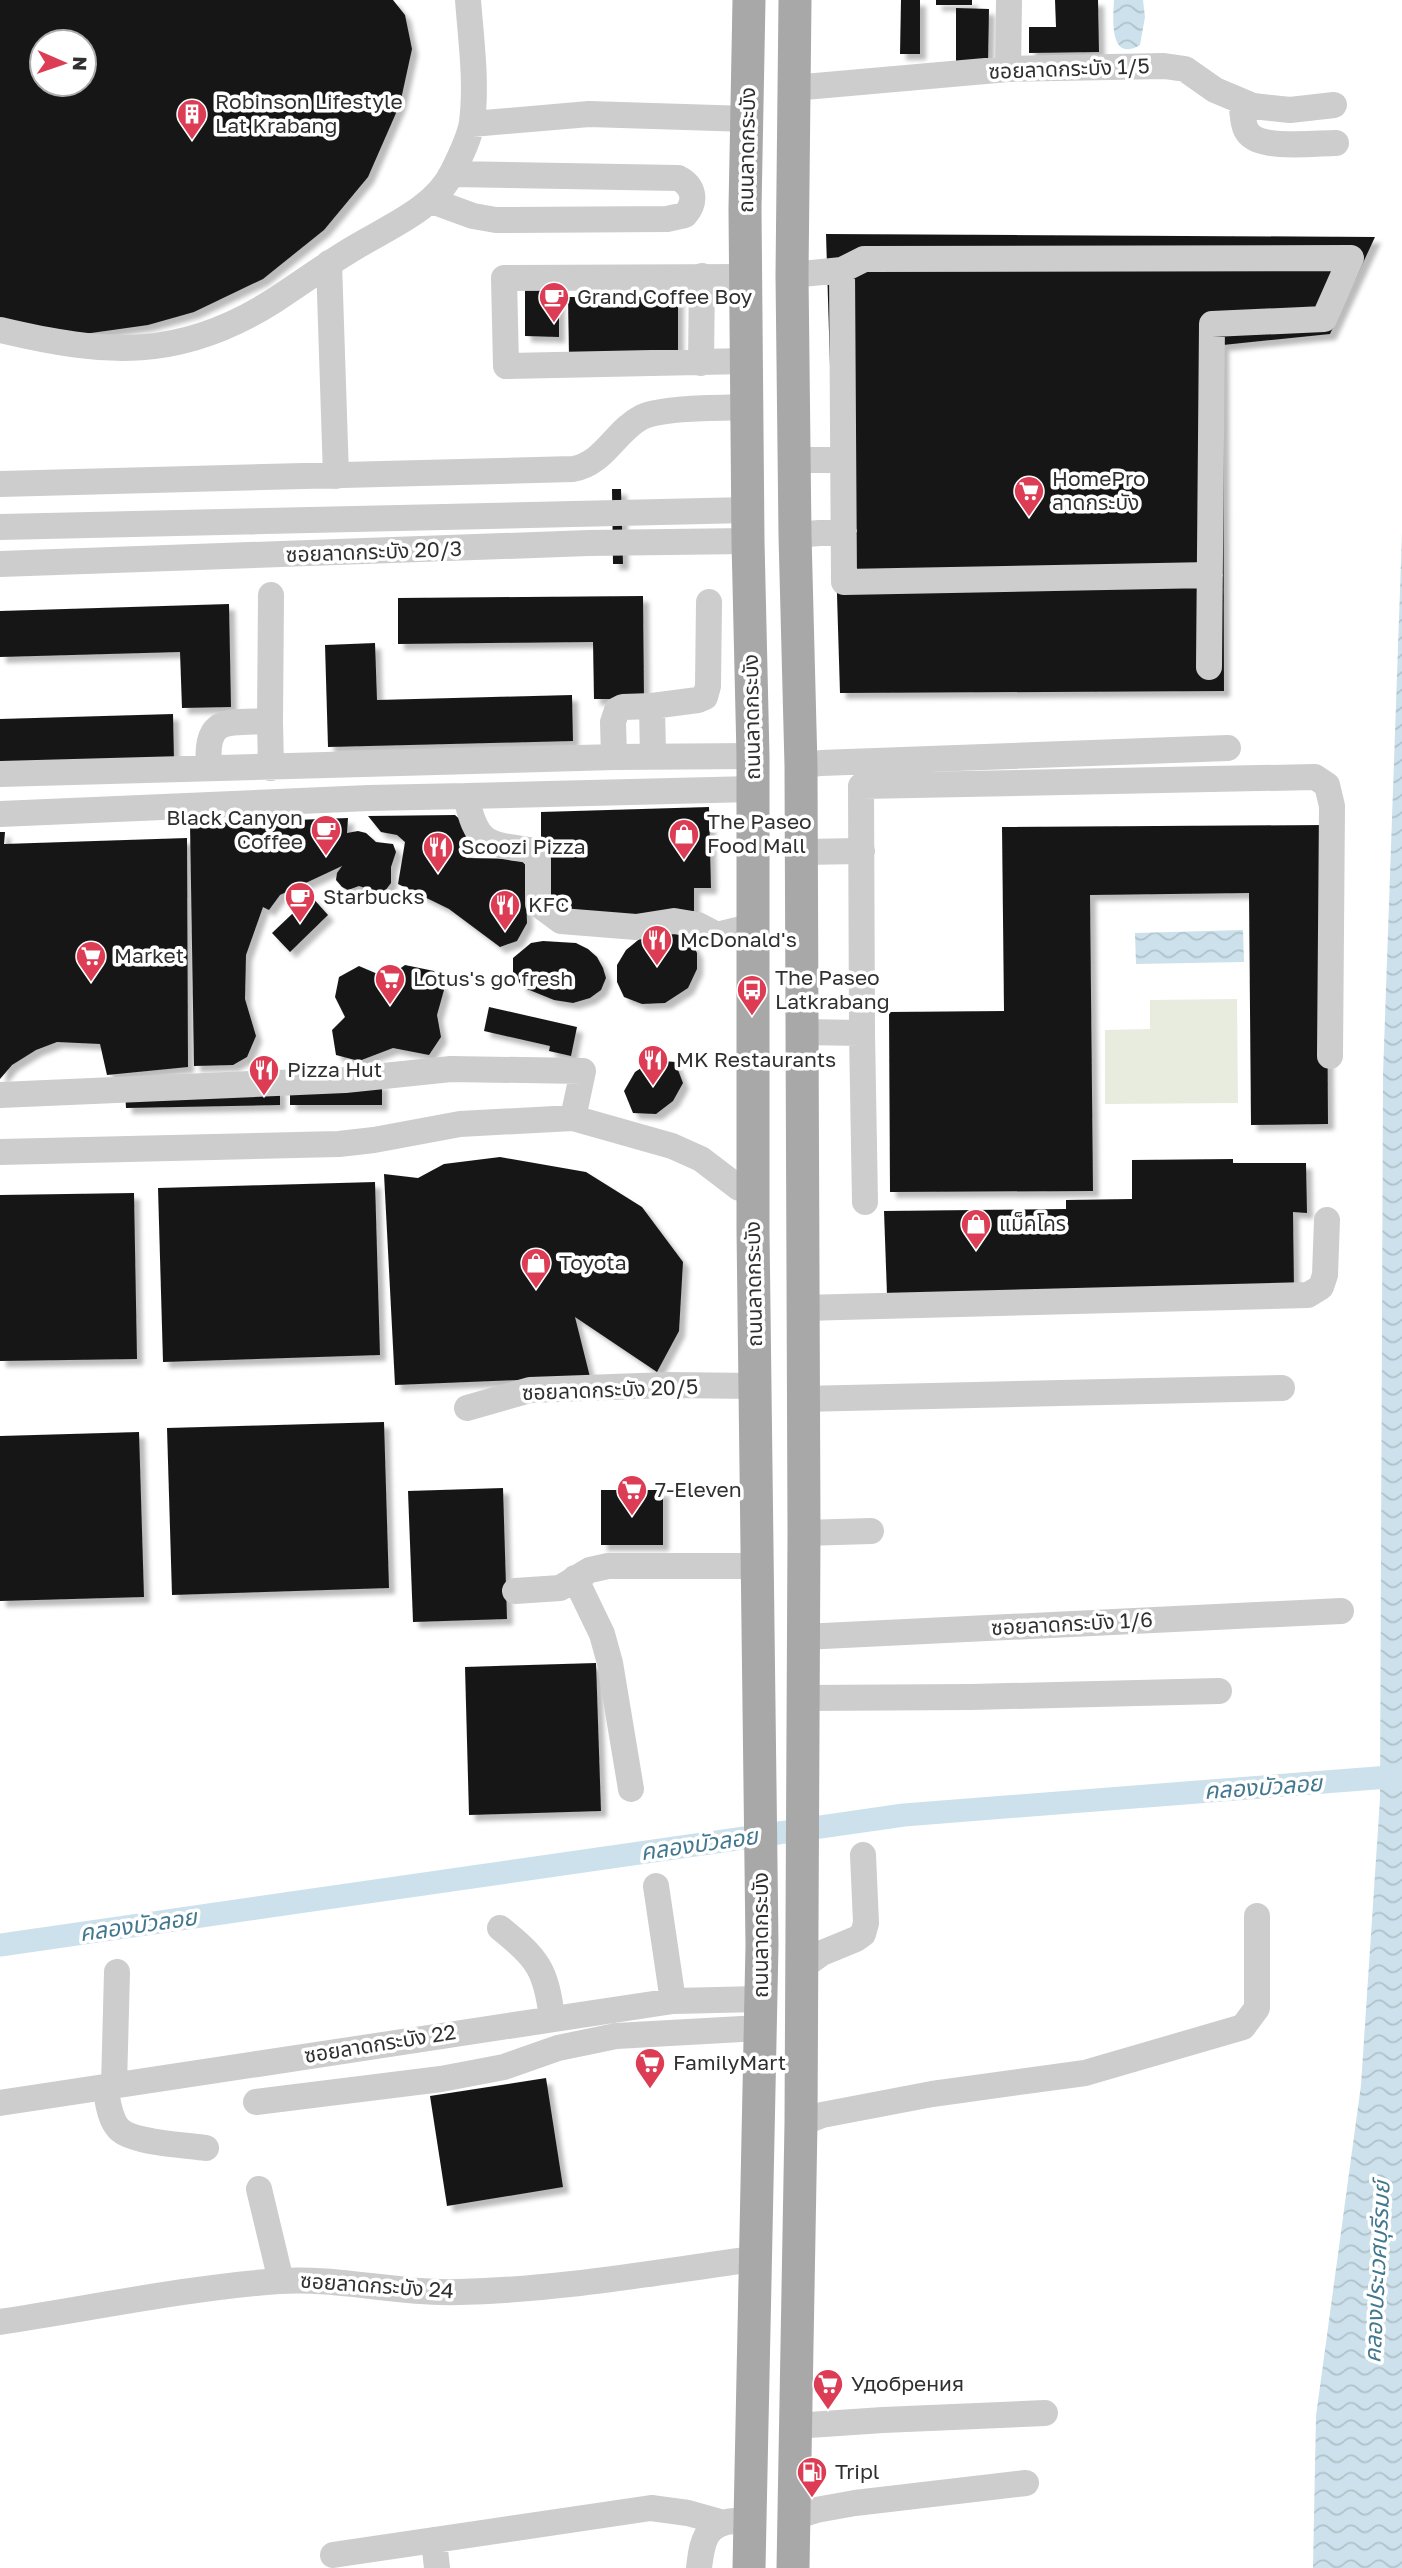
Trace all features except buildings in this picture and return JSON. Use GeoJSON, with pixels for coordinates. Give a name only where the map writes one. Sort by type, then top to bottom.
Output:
{"type":"FeatureCollection","features":[{"type":"Feature","properties":{"kind":"main road","name":"ถนนลาดกระบัง"},"geometry":{"type":"LineString","coordinates":[[749,0],[746,277],[753,756],[752,1187],[762,1945],[754,2259],[735,2521],[749,2568]]}},
{"type":"Feature","properties":{"kind":"main road","name":"ถนนลาดกระบัง"},"geometry":{"type":"LineString","coordinates":[[793,2568],[800,2123],[804,1533],[801,766],[794,534],[792,275],[794,0]]}},
{"type":"Feature","properties":{"kind":"main road"},"geometry":{"type":"LineString","coordinates":[[752,1187],[801,1183]]}},
{"type":"Feature","properties":{"kind":"street"},"geometry":{"type":"LineString","coordinates":[[0,330],[95,347],[151,348],[186,341],[240,320],[274,301],[329,263],[432,201],[453,174],[472,124],[468,0]]}},
{"type":"Feature","properties":{"kind":"street"},"geometry":{"type":"LineString","coordinates":[[1007,69],[1009,0]]}},
{"type":"Feature","properties":{"kind":"street","name":"ซอยลาดกระบัง 1/5"},"geometry":{"type":"LineString","coordinates":[[793,88],[1007,69],[1164,66],[1185,69],[1215,90],[1270,110],[1334,105]]}},
{"type":"Feature","properties":{"kind":"street"},"geometry":{"type":"LineString","coordinates":[[1241,101],[1246,130],[1255,139],[1278,144],[1336,143]]}},
{"type":"Feature","properties":{"kind":"street"},"geometry":{"type":"LineString","coordinates":[[472,124],[589,114],[748,119]]}},
{"type":"Feature","properties":{"kind":"street"},"geometry":{"type":"LineString","coordinates":[[432,201],[473,216],[495,220],[667,219],[685,215],[692,204],[691,189],[678,178],[453,174]]}},
{"type":"Feature","properties":{"kind":"street"},"geometry":{"type":"LineString","coordinates":[[792,275],[842,270],[864,259],[1351,258],[1324,319],[1212,324],[1209,667]]}},
{"type":"Feature","properties":{"kind":"street"},"geometry":{"type":"LineString","coordinates":[[329,263],[336,476]]}},
{"type":"Feature","properties":{"kind":"street"},"geometry":{"type":"LineString","coordinates":[[842,270],[844,582],[1210,575]]}},
{"type":"Feature","properties":{"kind":"street"},"geometry":{"type":"LineString","coordinates":[[701,363],[702,276]]}},
{"type":"Feature","properties":{"kind":"street"},"geometry":{"type":"LineString","coordinates":[[746,277],[504,278],[506,366],[747,361]]}},
{"type":"Feature","properties":{"kind":"street"},"geometry":{"type":"LineString","coordinates":[[0,484],[573,470],[586,467],[595,461],[642,417],[668,412],[747,407]]}},
{"type":"Feature","properties":{"kind":"street"},"geometry":{"type":"LineString","coordinates":[[794,460],[843,460]]}},
{"type":"Feature","properties":{"kind":"street"},"geometry":{"type":"LineString","coordinates":[[496,516],[496,547]]}},
{"type":"Feature","properties":{"kind":"street","name":"ซอยลาดกระบัง 20/3"},"geometry":{"type":"LineString","coordinates":[[0,527],[496,516],[748,525]]}},
{"type":"Feature","properties":{"kind":"street"},"geometry":{"type":"LineString","coordinates":[[273,520],[275,556]]}},
{"type":"Feature","properties":{"kind":"street","name":"ซอยลาดกระบัง 20/3"},"geometry":{"type":"LineString","coordinates":[[0,565],[496,547],[748,525]]}},
{"type":"Feature","properties":{"kind":"street"},"geometry":{"type":"LineString","coordinates":[[794,534],[844,531]]}},
{"type":"Feature","properties":{"kind":"street"},"geometry":{"type":"LineString","coordinates":[[271,595],[271,768]]}},
{"type":"Feature","properties":{"kind":"street"},"geometry":{"type":"LineString","coordinates":[[614,757],[612,722],[617,710],[698,700],[705,696],[708,686],[709,602]]}},
{"type":"Feature","properties":{"kind":"street"},"geometry":{"type":"LineString","coordinates":[[652,706],[653,756]]}},
{"type":"Feature","properties":{"kind":"street"},"geometry":{"type":"LineString","coordinates":[[209,768],[209,736],[214,729],[225,724],[270,721]]}},
{"type":"Feature","properties":{"kind":"street"},"geometry":{"type":"LineString","coordinates":[[801,766],[821,763],[1228,748]]}},
{"type":"Feature","properties":{"kind":"street"},"geometry":{"type":"LineString","coordinates":[[0,774],[653,756],[753,756]]}},
{"type":"Feature","properties":{"kind":"street"},"geometry":{"type":"LineString","coordinates":[[864,1202],[861,786],[1315,777],[1327,785],[1332,806],[1331,1056]]}},
{"type":"Feature","properties":{"kind":"street"},"geometry":{"type":"LineString","coordinates":[[0,814],[369,798],[753,789]]}},
{"type":"Feature","properties":{"kind":"street"},"geometry":{"type":"LineString","coordinates":[[466,796],[469,812],[481,837],[492,845],[529,850],[538,859],[538,904],[561,921],[636,927],[674,921],[698,925],[717,935],[754,926]]}},
{"type":"Feature","properties":{"kind":"street"},"geometry":{"type":"LineString","coordinates":[[801,852],[862,851]]}},
{"type":"Feature","properties":{"kind":"street"},"geometry":{"type":"LineString","coordinates":[[802,1032],[862,1033]]}},
{"type":"Feature","properties":{"kind":"street"},"geometry":{"type":"LineString","coordinates":[[0,1096],[345,1080],[451,1069],[583,1071],[573,1118]]}},
{"type":"Feature","properties":{"kind":"street"},"geometry":{"type":"LineString","coordinates":[[0,1152],[339,1144],[460,1124],[573,1118],[672,1146],[701,1159],[739,1188],[752,1187]]}},
{"type":"Feature","properties":{"kind":"street"},"geometry":{"type":"LineString","coordinates":[[802,1308],[1308,1295],[1321,1287],[1325,1275],[1326,1220]]}},
{"type":"Feature","properties":{"kind":"street","name":"ซอยลาดกระบัง 20/5"},"geometry":{"type":"LineString","coordinates":[[467,1408],[530,1390],[668,1385],[755,1386]]}},
{"type":"Feature","properties":{"kind":"street"},"geometry":{"type":"LineString","coordinates":[[802,1399],[1282,1388]]}},
{"type":"Feature","properties":{"kind":"street"},"geometry":{"type":"LineString","coordinates":[[804,1533],[871,1531]]}},
{"type":"Feature","properties":{"kind":"street"},"geometry":{"type":"LineString","coordinates":[[515,1591],[560,1588],[590,1570],[608,1566],[757,1566]]}},
{"type":"Feature","properties":{"kind":"street"},"geometry":{"type":"LineString","coordinates":[[575,1578],[602,1634],[610,1663],[631,1789]]}},
{"type":"Feature","properties":{"kind":"street","name":"ซอยลาดกระบัง 1/6"},"geometry":{"type":"LineString","coordinates":[[803,1637],[1341,1611]]}},
{"type":"Feature","properties":{"kind":"street"},"geometry":{"type":"LineString","coordinates":[[802,1698],[1219,1691]]}},
{"type":"Feature","properties":{"kind":"street"},"geometry":{"type":"LineString","coordinates":[[801,1968],[822,1953],[856,1940],[863,1934],[866,1923],[863,1855]]}},
{"type":"Feature","properties":{"kind":"street"},"geometry":{"type":"LineString","coordinates":[[656,1886],[673,2001]]}},
{"type":"Feature","properties":{"kind":"street"},"geometry":{"type":"LineString","coordinates":[[800,2123],[822,2115],[932,2094],[1085,2073],[1243,2027],[1257,2008],[1257,1916]]}},
{"type":"Feature","properties":{"kind":"street"},"geometry":{"type":"LineString","coordinates":[[500,1928],[528,1951],[542,1970],[549,1993],[552,2018]]}},
{"type":"Feature","properties":{"kind":"street"},"geometry":{"type":"LineString","coordinates":[[117,1972],[110,2086],[112,2116],[118,2129],[131,2137],[206,2148]]}},
{"type":"Feature","properties":{"kind":"street","name":"ซอยลาดกระบัง 22"},"geometry":{"type":"LineString","coordinates":[[0,2103],[673,2001],[760,2014]]}},
{"type":"Feature","properties":{"kind":"street"},"geometry":{"type":"LineString","coordinates":[[256,2102],[441,2079],[505,2067],[558,2048],[616,2036],[760,2014]]}},
{"type":"Feature","properties":{"kind":"street"},"geometry":{"type":"LineString","coordinates":[[259,2189],[281,2281]]}},
{"type":"Feature","properties":{"kind":"street","name":"ซอยลาดกระบัง 24"},"geometry":{"type":"LineString","coordinates":[[0,2322],[239,2285],[281,2281],[309,2280],[388,2289],[458,2292],[569,2284],[754,2259]]}},
{"type":"Feature","properties":{"kind":"street"},"geometry":{"type":"LineString","coordinates":[[794,2426],[1045,2413]]}},
{"type":"Feature","properties":{"kind":"street"},"geometry":{"type":"LineString","coordinates":[[794,2517],[855,2503],[1026,2483]]}},
{"type":"Feature","properties":{"kind":"street"},"geometry":{"type":"LineString","coordinates":[[333,2555],[651,2508],[735,2521]]}},
{"type":"Feature","properties":{"kind":"street"},"geometry":{"type":"LineString","coordinates":[[699,2568],[706,2536],[735,2521]]}},
{"type":"Feature","properties":{"kind":"street"},"geometry":{"type":"LineString","coordinates":[[434,2540],[437,2568]]}},
{"type":"Feature","properties":{"kind":"shaded area"},"geometry":{"type":"Polygon","coordinates":[[[1237,999],[1238,1103],[1105,1104],[1105,1030],[1150,1029],[1150,1000],[1237,999]]]}},
{"type":"Feature","properties":{"kind":"water"},"geometry":{"type":"Polygon","coordinates":[[[1114,0],[1143,0],[1145,17],[1140,45],[1130,49],[1123,48],[1118,43],[1114,27],[1114,0]]]}},
{"type":"Feature","properties":{"kind":"water","name":"คลองประเวศบุรีรมย์"},"geometry":{"type":"Polygon","coordinates":[[[1402,533],[1402,2568],[1313,2568],[1316,2416],[1361,2085],[1380,1799],[1383,1075],[1402,533]]]}},
{"type":"Feature","properties":{"kind":"water"},"geometry":{"type":"Polygon","coordinates":[[[1243,930],[1244,962],[1136,964],[1135,933],[1243,930]]]}},
{"type":"Feature","properties":{"kind":"waterway","name":"คลองบัวลอย"},"geometry":{"type":"LineString","coordinates":[[0,1945],[904,1815],[1402,1776]]}},
{"type":"Feature","properties":{"kind":"place","name":"Robinson Lifestyle Lat Krabang"},"geometry":{"type":"Point","coordinates":[192,141]}},
{"type":"Feature","properties":{"kind":"place","name":"Grand Coffee Boy"},"geometry":{"type":"Point","coordinates":[554,324]}},
{"type":"Feature","properties":{"kind":"place","name":"HomePro ลาดกระบัง"},"geometry":{"type":"Point","coordinates":[1029,518]}},
{"type":"Feature","properties":{"kind":"place","name":"Black Canyon Coffee"},"geometry":{"type":"Point","coordinates":[326,857]}},
{"type":"Feature","properties":{"kind":"place","name":"The Paseo Food Mall"},"geometry":{"type":"Point","coordinates":[684,861]}},
{"type":"Feature","properties":{"kind":"place","name":"Scoozi Pizza"},"geometry":{"type":"Point","coordinates":[438,874]}},
{"type":"Feature","properties":{"kind":"place","name":"Starbucks"},"geometry":{"type":"Point","coordinates":[300,924]}},
{"type":"Feature","properties":{"kind":"place","name":"KFC"},"geometry":{"type":"Point","coordinates":[505,932]}},
{"type":"Feature","properties":{"kind":"place","name":"McDonald's"},"geometry":{"type":"Point","coordinates":[657,967]}},
{"type":"Feature","properties":{"kind":"place","name":"Market"},"geometry":{"type":"Point","coordinates":[91,983]}},
{"type":"Feature","properties":{"kind":"place","name":"Lotus's go fresh"},"geometry":{"type":"Point","coordinates":[390,1006]}},
{"type":"Feature","properties":{"kind":"place","name":"The Paseo Latkrabang"},"geometry":{"type":"Point","coordinates":[752,1017]}},
{"type":"Feature","properties":{"kind":"place","name":"MK Restaurants"},"geometry":{"type":"Point","coordinates":[653,1087]}},
{"type":"Feature","properties":{"kind":"place","name":"Pizza Hut"},"geometry":{"type":"Point","coordinates":[264,1097]}},
{"type":"Feature","properties":{"kind":"place","name":"แม็คโคร"},"geometry":{"type":"Point","coordinates":[976,1251]}},
{"type":"Feature","properties":{"kind":"place","name":"Toyota"},"geometry":{"type":"Point","coordinates":[536,1290]}},
{"type":"Feature","properties":{"kind":"place","name":"7-Eleven"},"geometry":{"type":"Point","coordinates":[632,1517]}},
{"type":"Feature","properties":{"kind":"place","name":"FamilyMart"},"geometry":{"type":"Point","coordinates":[650,2090]}},
{"type":"Feature","properties":{"kind":"place","name":"Удобрения"},"geometry":{"type":"Point","coordinates":[828,2411]}},
{"type":"Feature","properties":{"kind":"place","name":"Tripl"},"geometry":{"type":"Point","coordinates":[812,2499]}}]}
